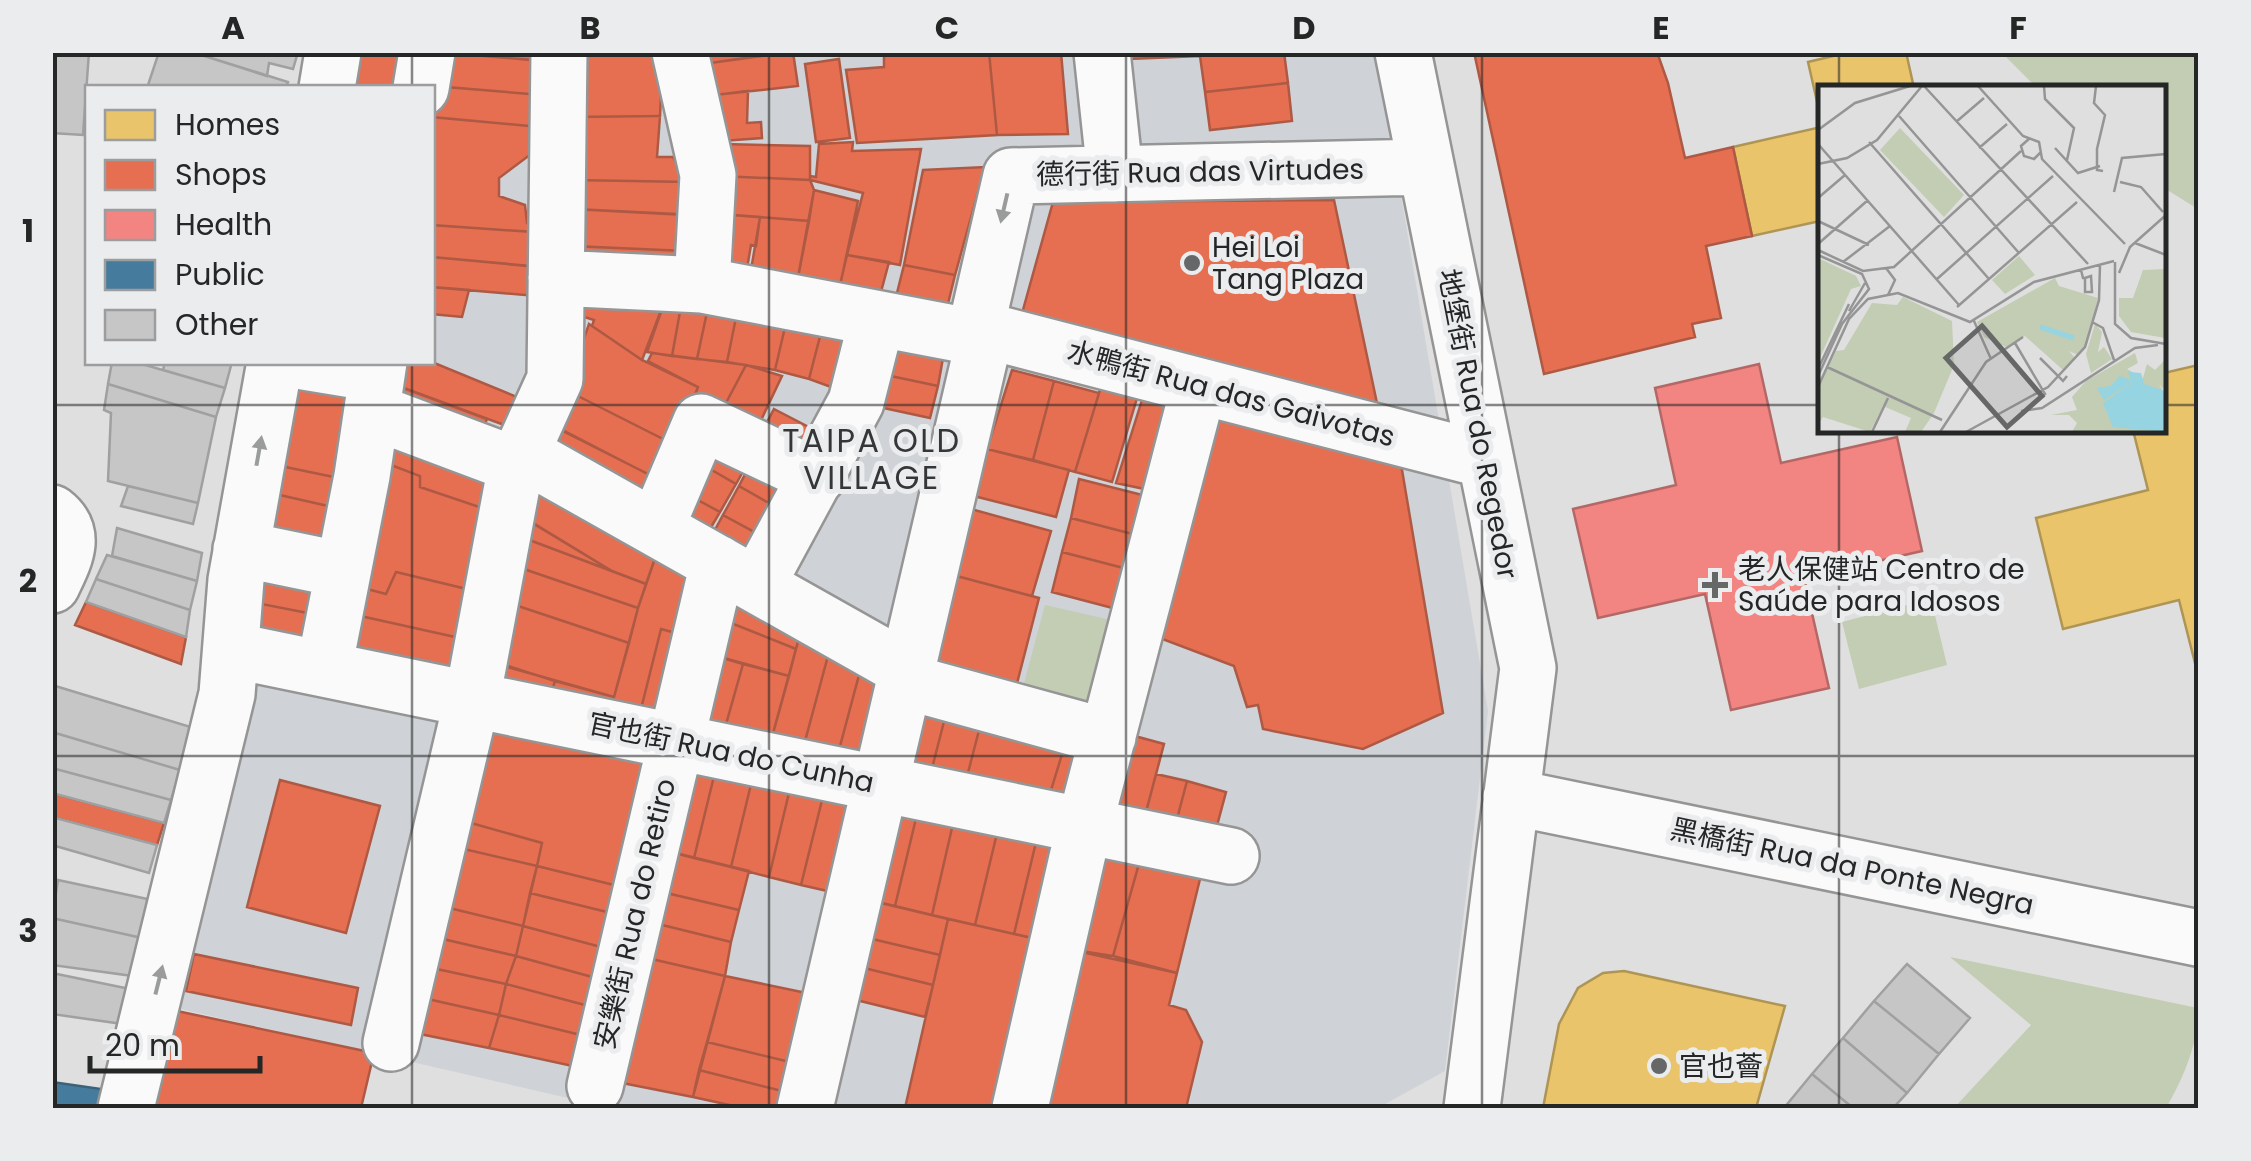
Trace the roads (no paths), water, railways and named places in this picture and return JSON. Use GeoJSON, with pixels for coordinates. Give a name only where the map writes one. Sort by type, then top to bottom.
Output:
{"type":"FeatureCollection","features":[{"type":"Feature","properties":{"kind":"street"},"geometry":{"type":"LineString","coordinates":[[328,85],[333,52]]}},
{"type":"Feature","properties":{"kind":"street"},"geometry":{"type":"LineString","coordinates":[[422,85],[427,52]]}},
{"type":"Feature","properties":{"kind":"street"},"geometry":{"type":"LineString","coordinates":[[391,1043],[472,700],[519,459],[555,379],[559,52]]}},
{"type":"Feature","properties":{"kind":"street"},"geometry":{"type":"LineString","coordinates":[[680,52],[708,175],[702,285]]}},
{"type":"Feature","properties":{"kind":"street"},"geometry":{"type":"LineString","coordinates":[[1102,52],[1116,174]]}},
{"type":"Feature","properties":{"kind":"street","name":"地堡街 Rua do Regedor"},"geometry":{"type":"LineString","coordinates":[[1403,52],[1528,668],[1472,1108]]}},
{"type":"Feature","properties":{"kind":"street","name":"德行街 Rua das Virtudes"},"geometry":{"type":"LineString","coordinates":[[983,333],[1011,176],[1426,167]]}},
{"type":"Feature","properties":{"kind":"street","name":"水鴨街 Rua das Gaivotas"},"geometry":{"type":"LineString","coordinates":[[556,278],[702,285],[877,319],[983,333],[1486,460]]}},
{"type":"Feature","properties":{"kind":"street","name":"安樂街 Rua do Retiro"},"geometry":{"type":"LineString","coordinates":[[594,1086],[675,742],[737,574],[817,477],[856,402],[877,319]]}},
{"type":"Feature","properties":{"kind":"street"},"geometry":{"type":"LineString","coordinates":[[804,1108],[983,333]]}},
{"type":"Feature","properties":{"kind":"street"},"geometry":{"type":"LineString","coordinates":[[126,1108],[229,668],[241,549],[275,365]]}},
{"type":"Feature","properties":{"kind":"street"},"geometry":{"type":"LineString","coordinates":[[315,365],[376,382],[656,528],[906,676],[1108,737]]}},
{"type":"Feature","properties":{"kind":"street"},"geometry":{"type":"LineString","coordinates":[[324,669],[376,382]]}},
{"type":"Feature","properties":{"kind":"street"},"geometry":{"type":"LineString","coordinates":[[1020,1108],[1084,827],[1199,386]]}},
{"type":"Feature","properties":{"kind":"street"},"geometry":{"type":"LineString","coordinates":[[656,528],[701,422],[817,477]]}},
{"type":"Feature","properties":{"kind":"street"},"geometry":{"type":"LineString","coordinates":[[52,585],[68,548],[68,532],[54,514]]}},
{"type":"Feature","properties":{"kind":"street"},"geometry":{"type":"LineString","coordinates":[[241,549],[343,570]]}},
{"type":"Feature","properties":{"kind":"street","name":"官也街 Rua do Cunha"},"geometry":{"type":"LineString","coordinates":[[229,668],[324,669],[1231,856]]}},
{"type":"Feature","properties":{"kind":"street","name":"黑橋街 Rua da Ponte Negra"},"geometry":{"type":"LineString","coordinates":[[1511,797],[2197,938]]}},
{"type":"Feature","properties":{"kind":"place","name":"Hei Loi Tang Plaza"},"geometry":{"type":"Point","coordinates":[1192,263]}},
{"type":"Feature","properties":{"kind":"place","name":"老人保健站 Centro de Saúde para Idosos"},"geometry":{"type":"Point","coordinates":[1715,585]}},
{"type":"Feature","properties":{"kind":"place","name":"官也薈"},"geometry":{"type":"Point","coordinates":[1659,1066]}},
{"type":"Feature","properties":{"kind":"district","name":"TAIPA OLD VILLAGE"},"geometry":{"type":"Point","coordinates":[872,458]}}]}
